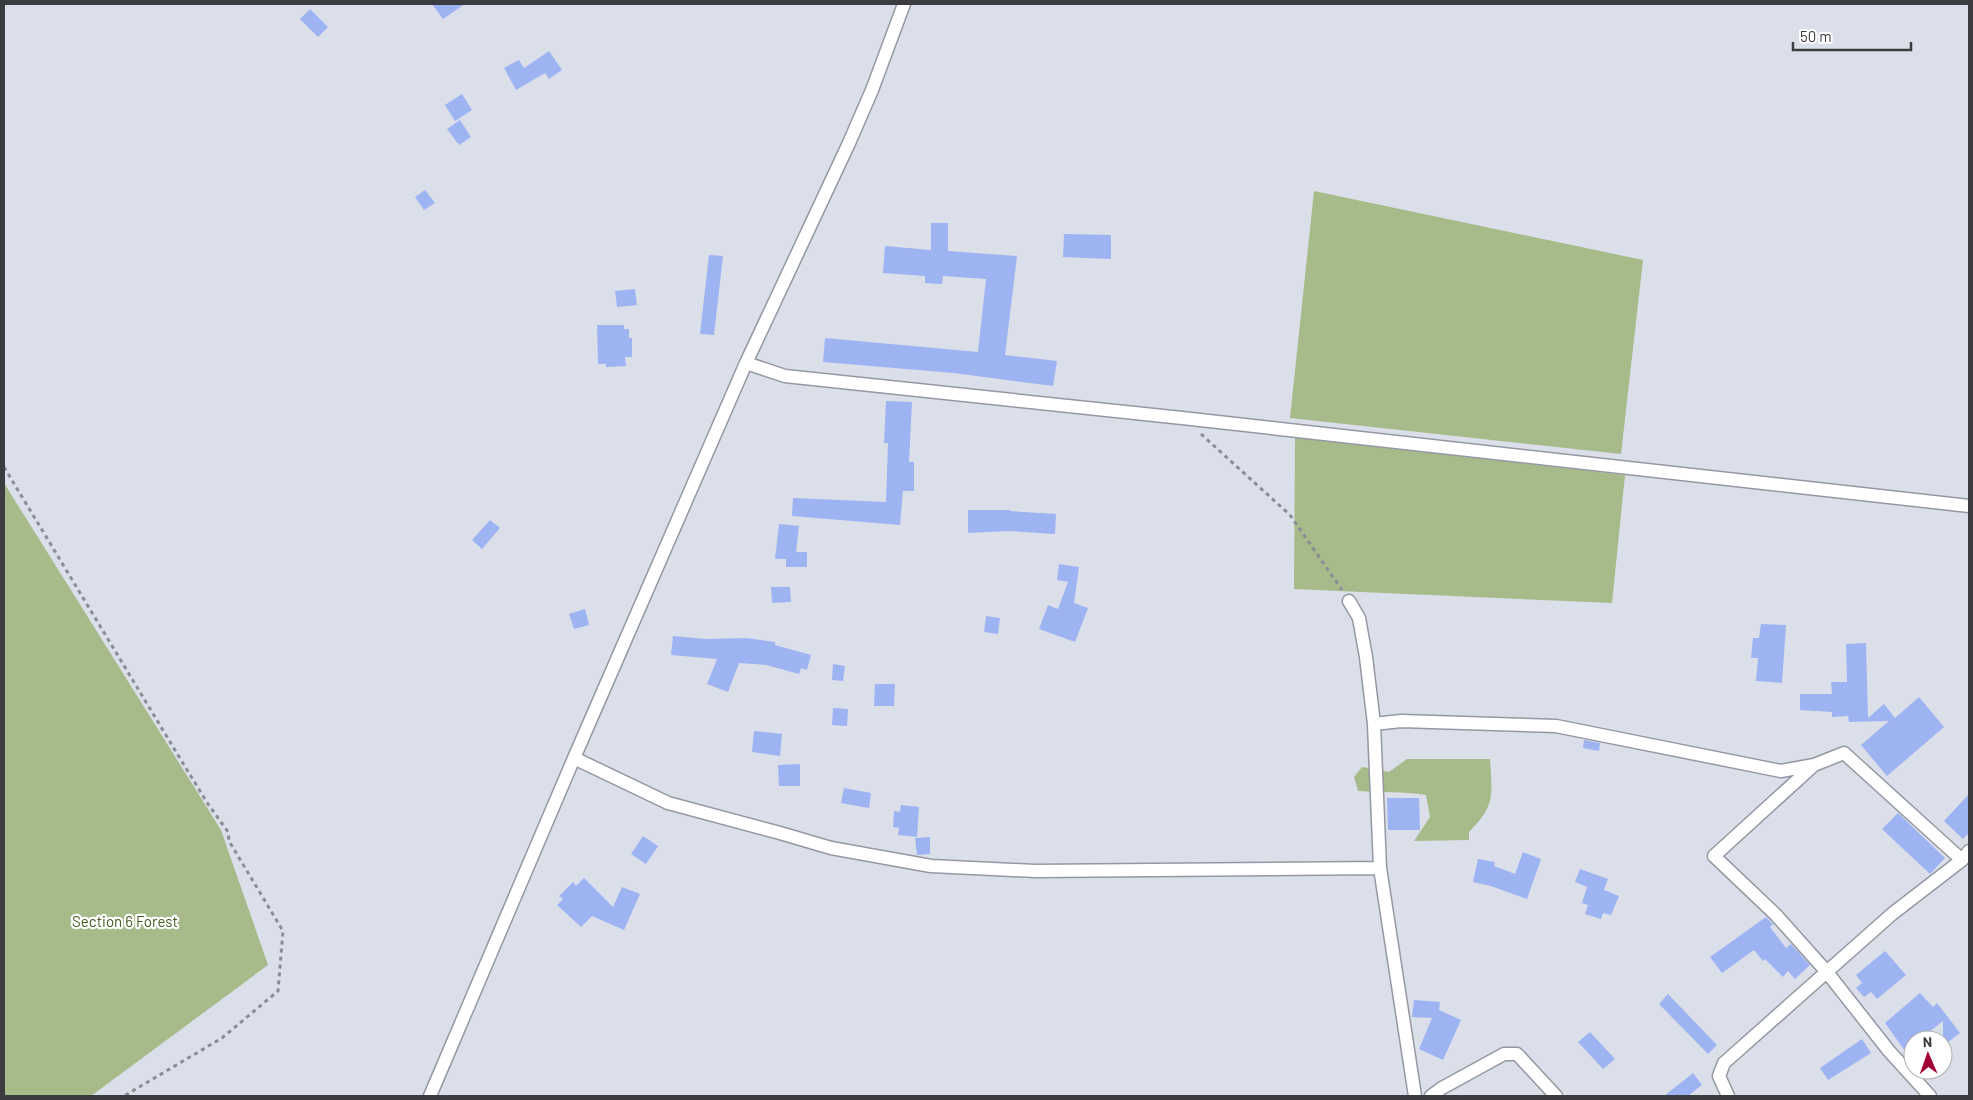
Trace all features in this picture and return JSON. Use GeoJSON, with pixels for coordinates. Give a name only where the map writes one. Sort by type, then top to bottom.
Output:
{"type":"FeatureCollection","features":[{"type":"Feature","properties":{"kind":"street"},"geometry":{"type":"LineString","coordinates":[[430,1096],[574,758],[746,363],[853,134],[904,4]]}},
{"type":"Feature","properties":{"kind":"street"},"geometry":{"type":"LineString","coordinates":[[746,363],[785,376],[1182,418],[1969,506]]}},
{"type":"Feature","properties":{"kind":"street"},"geometry":{"type":"LineString","coordinates":[[1349,601],[1359,618],[1366,657],[1374,724],[1380,868],[1415,1096]]}},
{"type":"Feature","properties":{"kind":"street"},"geometry":{"type":"LineString","coordinates":[[1374,724],[1401,721],[1556,726],[1781,771],[1814,765],[1844,753],[1966,856],[1892,914],[1724,1063],[1720,1076],[1728,1096]]}},
{"type":"Feature","properties":{"kind":"street"},"geometry":{"type":"LineString","coordinates":[[574,758],[668,803],[831,848],[931,866],[1035,870],[1380,868]]}},
{"type":"Feature","properties":{"kind":"street"},"geometry":{"type":"LineString","coordinates":[[1814,765],[1714,856],[1776,915],[1826,972],[1889,1051],[1930,1096]]}},
{"type":"Feature","properties":{"kind":"street"},"geometry":{"type":"LineString","coordinates":[[1431,1096],[1504,1054],[1518,1054],[1556,1096]]}},
{"type":"Feature","properties":{"kind":"path"},"geometry":{"type":"LineString","coordinates":[[1182,418],[1290,515],[1349,601]]}},
{"type":"Feature","properties":{"kind":"path"},"geometry":{"type":"LineString","coordinates":[[4,467],[180,760],[228,832],[229,841],[283,931],[278,991],[222,1038],[124,1096]]}},
{"type":"Feature","properties":{"kind":"green space"},"geometry":{"type":"Polygon","coordinates":[[[1314,191],[1643,260],[1621,454],[1290,418],[1314,191]]]}},
{"type":"Feature","properties":{"kind":"green space"},"geometry":{"type":"Polygon","coordinates":[[[1295,437],[1625,475],[1612,603],[1294,589],[1295,437]]]}},
{"type":"Feature","properties":{"kind":"green space","name":"Section 6 Forest"},"geometry":{"type":"Polygon","coordinates":[[[4,483],[221,830],[268,965],[91,1096],[4,1096],[4,483]]]}},
{"type":"Feature","properties":{"kind":"green space"},"geometry":{"type":"Polygon","coordinates":[[[1407,759],[1490,759],[1491,791],[1488,807],[1478,823],[1469,832],[1469,840],[1414,841],[1430,817],[1426,795],[1358,791],[1354,777],[1362,767],[1389,772],[1407,759]]]}},
{"type":"Feature","properties":{"kind":"building"},"geometry":{"type":"Polygon","coordinates":[[[432,4],[465,4],[443,19],[432,4]]]}},
{"type":"Feature","properties":{"kind":"building"},"geometry":{"type":"Polygon","coordinates":[[[310,9],[328,27],[318,37],[300,19],[310,9]]]}},
{"type":"Feature","properties":{"kind":"building"},"geometry":{"type":"Polygon","coordinates":[[[549,51],[562,70],[549,79],[545,73],[516,90],[504,68],[519,60],[524,68],[549,51]]]}},
{"type":"Feature","properties":{"kind":"building"},"geometry":{"type":"Polygon","coordinates":[[[462,94],[472,110],[455,121],[445,105],[462,94]]]}},
{"type":"Feature","properties":{"kind":"building"},"geometry":{"type":"Polygon","coordinates":[[[460,120],[471,137],[459,145],[447,129],[460,120]]]}},
{"type":"Feature","properties":{"kind":"building"},"geometry":{"type":"Polygon","coordinates":[[[425,190],[435,203],[424,210],[415,197],[425,190]]]}},
{"type":"Feature","properties":{"kind":"building"},"geometry":{"type":"Polygon","coordinates":[[[931,223],[948,223],[948,251],[1017,256],[1005,355],[1057,361],[1053,386],[954,373],[823,362],[825,338],[978,352],[986,279],[943,276],[942,284],[925,283],[925,276],[883,273],[885,246],[931,250],[931,223]]]}},
{"type":"Feature","properties":{"kind":"building"},"geometry":{"type":"Polygon","coordinates":[[[1064,234],[1111,235],[1111,259],[1063,257],[1064,234]]]}},
{"type":"Feature","properties":{"kind":"building"},"geometry":{"type":"Polygon","coordinates":[[[709,255],[723,256],[714,335],[700,334],[709,255]]]}},
{"type":"Feature","properties":{"kind":"building"},"geometry":{"type":"Polygon","coordinates":[[[635,289],[637,305],[617,307],[615,291],[635,289]]]}},
{"type":"Feature","properties":{"kind":"building"},"geometry":{"type":"Polygon","coordinates":[[[597,325],[624,325],[624,329],[629,329],[629,338],[632,338],[632,357],[625,357],[626,366],[606,367],[606,364],[598,364],[597,325]]]}},
{"type":"Feature","properties":{"kind":"building"},"geometry":{"type":"Polygon","coordinates":[[[886,401],[912,402],[909,462],[914,462],[914,491],[903,491],[900,525],[792,516],[793,498],[886,502],[888,443],[884,443],[886,401]]]}},
{"type":"Feature","properties":{"kind":"building"},"geometry":{"type":"Polygon","coordinates":[[[968,510],[1010,510],[1056,514],[1055,534],[1010,531],[968,533],[968,510]]]}},
{"type":"Feature","properties":{"kind":"building"},"geometry":{"type":"Polygon","coordinates":[[[490,520],[500,528],[482,549],[472,540],[490,520]]]}},
{"type":"Feature","properties":{"kind":"building"},"geometry":{"type":"Polygon","coordinates":[[[779,524],[799,526],[796,552],[807,552],[807,567],[786,567],[786,559],[775,559],[779,524]]]}},
{"type":"Feature","properties":{"kind":"building"},"geometry":{"type":"Polygon","coordinates":[[[1059,564],[1079,567],[1074,603],[1088,608],[1075,642],[1039,629],[1048,605],[1058,609],[1068,582],[1057,580],[1059,564]]]}},
{"type":"Feature","properties":{"kind":"building"},"geometry":{"type":"Polygon","coordinates":[[[771,587],[790,587],[791,602],[772,603],[771,587]]]}},
{"type":"Feature","properties":{"kind":"building"},"geometry":{"type":"Polygon","coordinates":[[[585,609],[589,625],[574,629],[569,614],[585,609]]]}},
{"type":"Feature","properties":{"kind":"building"},"geometry":{"type":"Polygon","coordinates":[[[986,616],[1000,618],[998,634],[984,632],[986,616]]]}},
{"type":"Feature","properties":{"kind":"building"},"geometry":{"type":"Polygon","coordinates":[[[1761,624],[1786,625],[1782,683],[1756,681],[1758,658],[1751,658],[1753,638],[1759,638],[1761,624]]]}},
{"type":"Feature","properties":{"kind":"building"},"geometry":{"type":"Polygon","coordinates":[[[673,636],[706,639],[747,638],[775,642],[775,645],[811,655],[807,670],[801,668],[799,674],[766,665],[739,663],[728,692],[707,684],[717,659],[671,655],[673,636]]]}},
{"type":"Feature","properties":{"kind":"building"},"geometry":{"type":"Polygon","coordinates":[[[1866,643],[1868,718],[1884,704],[1895,718],[1919,697],[1944,727],[1887,776],[1861,745],[1889,721],[1849,722],[1848,716],[1832,717],[1832,712],[1800,710],[1800,694],[1832,694],[1831,682],[1847,682],[1846,644],[1866,643]]]}},
{"type":"Feature","properties":{"kind":"building"},"geometry":{"type":"Polygon","coordinates":[[[833,664],[845,666],[843,681],[832,680],[833,664]]]}},
{"type":"Feature","properties":{"kind":"building"},"geometry":{"type":"Polygon","coordinates":[[[875,684],[895,684],[894,706],[874,706],[875,684]]]}},
{"type":"Feature","properties":{"kind":"building"},"geometry":{"type":"Polygon","coordinates":[[[833,708],[848,709],[847,726],[832,725],[833,708]]]}},
{"type":"Feature","properties":{"kind":"building"},"geometry":{"type":"Polygon","coordinates":[[[754,731],[782,734],[780,756],[752,752],[754,731]]]}},
{"type":"Feature","properties":{"kind":"building"},"geometry":{"type":"Polygon","coordinates":[[[1584,740],[1600,743],[1599,751],[1583,748],[1584,740]]]}},
{"type":"Feature","properties":{"kind":"building"},"geometry":{"type":"Polygon","coordinates":[[[800,764],[800,786],[779,786],[778,765],[800,764]]]}},
{"type":"Feature","properties":{"kind":"building"},"geometry":{"type":"Polygon","coordinates":[[[844,788],[871,793],[869,808],[841,803],[844,788]]]}},
{"type":"Feature","properties":{"kind":"building"},"geometry":{"type":"Polygon","coordinates":[[[1969,794],[1969,833],[1963,839],[1944,821],[1969,794]]]}},
{"type":"Feature","properties":{"kind":"building"},"geometry":{"type":"Polygon","coordinates":[[[1387,798],[1419,798],[1420,830],[1388,830],[1387,798]]]}},
{"type":"Feature","properties":{"kind":"building"},"geometry":{"type":"Polygon","coordinates":[[[901,805],[919,807],[917,837],[898,835],[899,828],[893,827],[894,811],[900,812],[901,805]]]}},
{"type":"Feature","properties":{"kind":"building"},"geometry":{"type":"Polygon","coordinates":[[[1898,813],[1945,858],[1930,874],[1882,829],[1898,813]]]}},
{"type":"Feature","properties":{"kind":"building"},"geometry":{"type":"Polygon","coordinates":[[[643,836],[658,846],[646,864],[631,854],[643,836]]]}},
{"type":"Feature","properties":{"kind":"building"},"geometry":{"type":"Polygon","coordinates":[[[930,837],[930,854],[917,855],[915,838],[930,837]]]}},
{"type":"Feature","properties":{"kind":"building"},"geometry":{"type":"Polygon","coordinates":[[[1523,852],[1541,859],[1527,899],[1491,886],[1473,882],[1478,859],[1495,862],[1494,866],[1515,874],[1523,852]]]}},
{"type":"Feature","properties":{"kind":"building"},"geometry":{"type":"Polygon","coordinates":[[[1580,869],[1608,879],[1604,890],[1619,896],[1611,915],[1603,913],[1601,919],[1585,914],[1588,905],[1582,903],[1587,887],[1575,882],[1580,869]]]}},
{"type":"Feature","properties":{"kind":"building"},"geometry":{"type":"Polygon","coordinates":[[[584,878],[613,907],[622,887],[640,894],[624,930],[592,916],[581,927],[557,905],[563,899],[559,896],[573,882],[576,886],[584,878]]]}},
{"type":"Feature","properties":{"kind":"building"},"geometry":{"type":"Polygon","coordinates":[[[1766,917],[1773,924],[1770,927],[1786,948],[1791,944],[1810,965],[1795,979],[1788,971],[1783,977],[1765,959],[1763,961],[1754,950],[1722,973],[1710,957],[1766,917]]]}},
{"type":"Feature","properties":{"kind":"building"},"geometry":{"type":"Polygon","coordinates":[[[1885,951],[1906,975],[1877,999],[1871,992],[1864,997],[1856,988],[1862,983],[1856,975],[1885,951]]]}},
{"type":"Feature","properties":{"kind":"building"},"geometry":{"type":"Polygon","coordinates":[[[1920,993],[1933,1007],[1937,1003],[1960,1033],[1953,1038],[1953,1030],[1943,1030],[1943,1021],[1932,1030],[1903,1030],[1903,1048],[1885,1023],[1920,993]]]}},
{"type":"Feature","properties":{"kind":"building"},"geometry":{"type":"Polygon","coordinates":[[[1668,994],[1717,1045],[1708,1054],[1659,1004],[1668,994]]]}},
{"type":"Feature","properties":{"kind":"building"},"geometry":{"type":"Polygon","coordinates":[[[1414,1000],[1440,1002],[1439,1010],[1461,1020],[1443,1060],[1419,1049],[1432,1018],[1412,1017],[1414,1000]]]}},
{"type":"Feature","properties":{"kind":"building"},"geometry":{"type":"Polygon","coordinates":[[[1590,1032],[1615,1059],[1603,1069],[1578,1042],[1590,1032]]]}},
{"type":"Feature","properties":{"kind":"building"},"geometry":{"type":"Polygon","coordinates":[[[1862,1039],[1871,1053],[1828,1080],[1820,1068],[1862,1039]]]}},
{"type":"Feature","properties":{"kind":"building"},"geometry":{"type":"Polygon","coordinates":[[[1693,1073],[1702,1085],[1688,1096],[1664,1096],[1693,1073]]]}}]}
